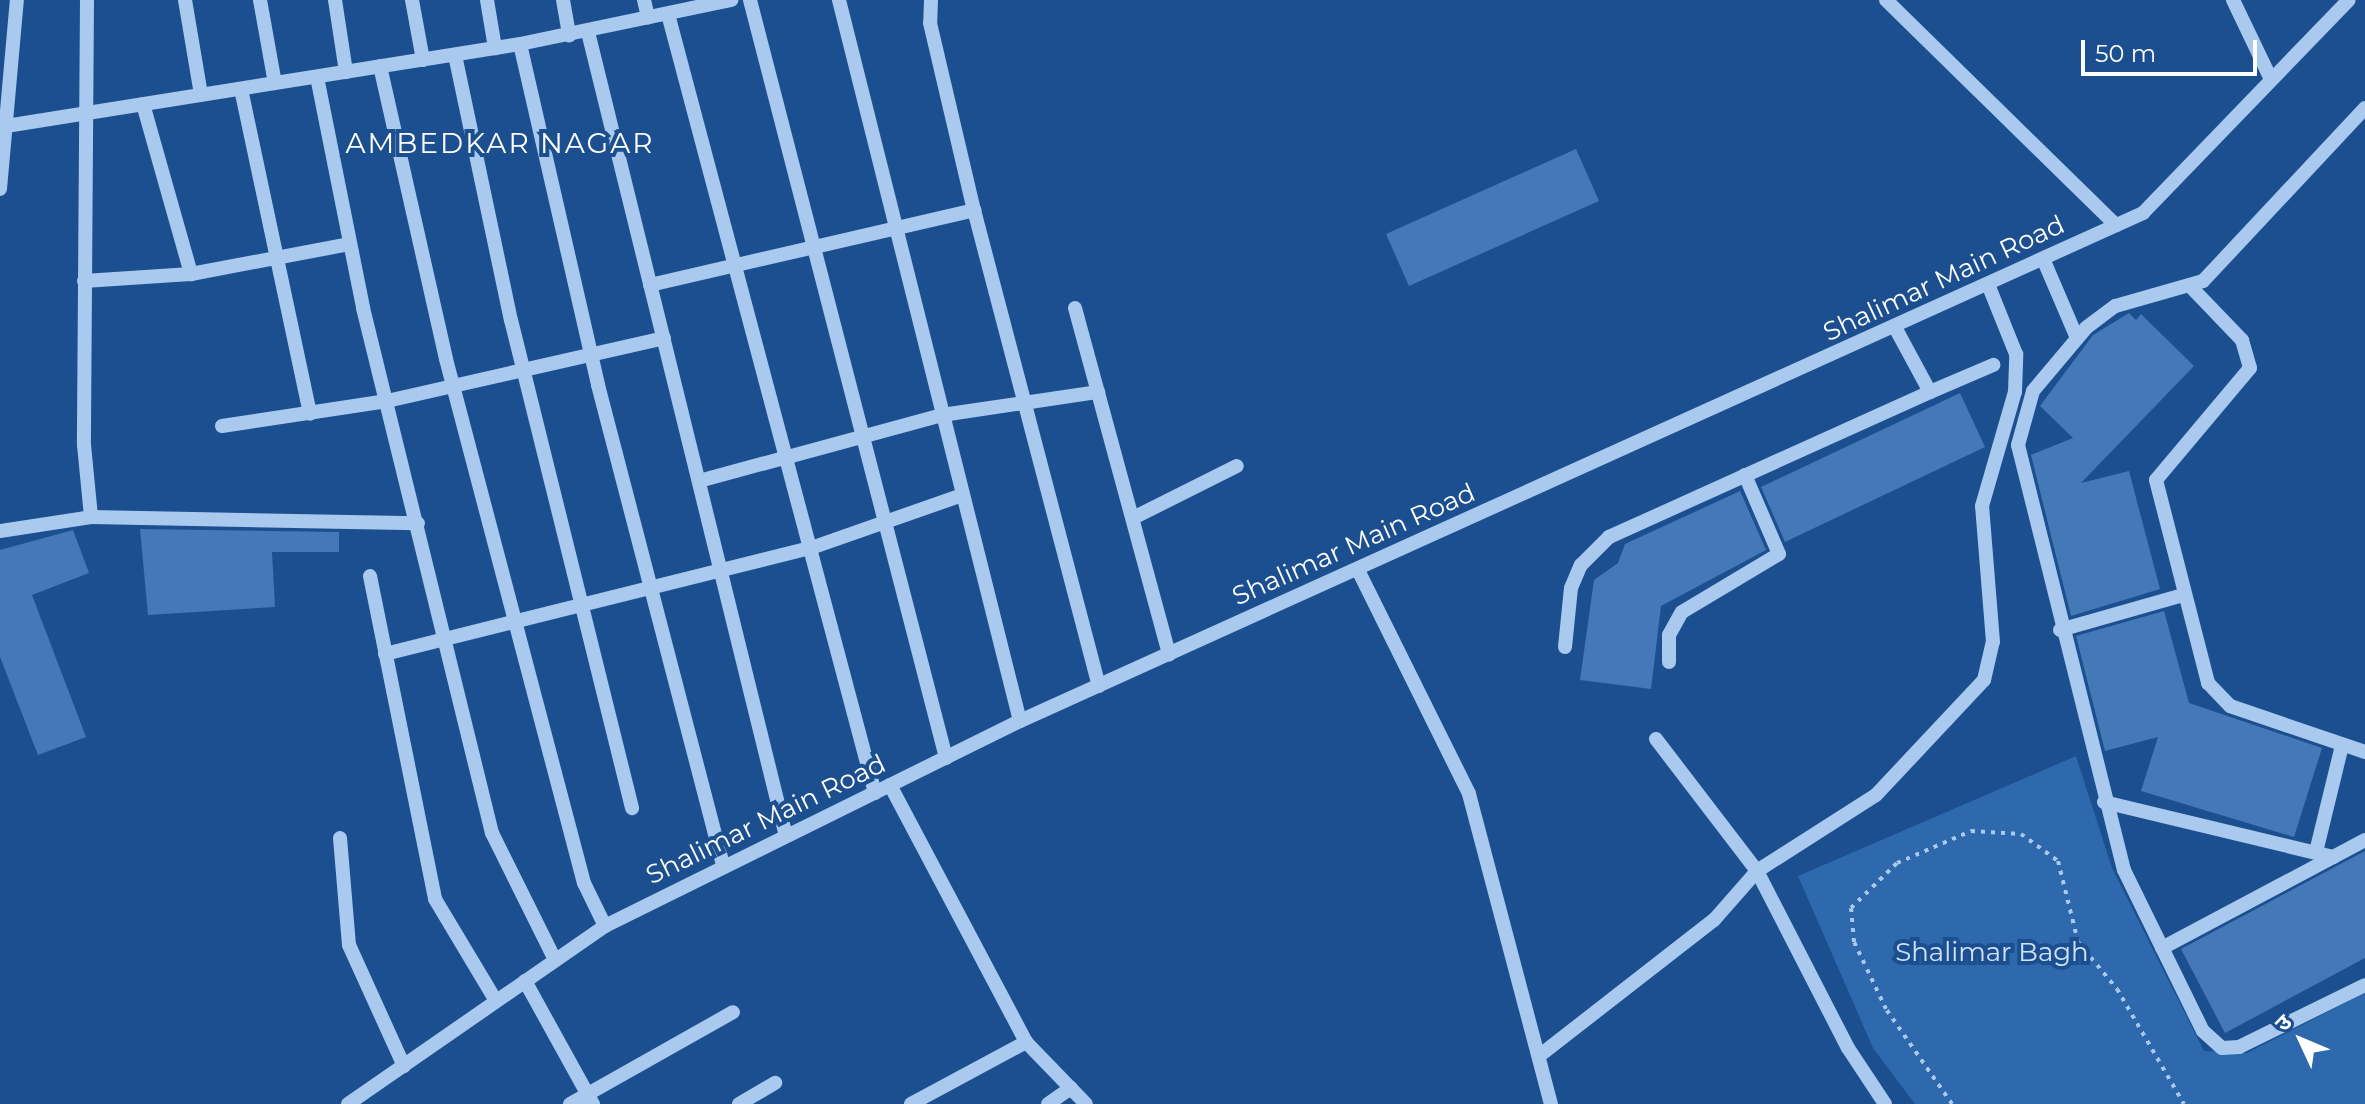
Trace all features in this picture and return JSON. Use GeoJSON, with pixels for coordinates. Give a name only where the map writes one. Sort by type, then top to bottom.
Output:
{"type":"FeatureCollection","features":[{"type":"Feature","properties":{"kind":"street"},"geometry":{"type":"LineString","coordinates":[[0,189],[17,0]]}},
{"type":"Feature","properties":{"kind":"street"},"geometry":{"type":"LineString","coordinates":[[87,0],[84,281],[91,517]]}},
{"type":"Feature","properties":{"kind":"street"},"geometry":{"type":"LineString","coordinates":[[185,0],[201,95]]}},
{"type":"Feature","properties":{"kind":"street"},"geometry":{"type":"LineString","coordinates":[[260,0],[275,83]]}},
{"type":"Feature","properties":{"kind":"street"},"geometry":{"type":"LineString","coordinates":[[335,0],[346,72]]}},
{"type":"Feature","properties":{"kind":"street"},"geometry":{"type":"LineString","coordinates":[[412,0],[423,60]]}},
{"type":"Feature","properties":{"kind":"street"},"geometry":{"type":"LineString","coordinates":[[487,0],[495,48]]}},
{"type":"Feature","properties":{"kind":"street"},"geometry":{"type":"LineString","coordinates":[[563,0],[569,35]]}},
{"type":"Feature","properties":{"kind":"street"},"geometry":{"type":"LineString","coordinates":[[644,0],[648,18]]}},
{"type":"Feature","properties":{"kind":"street"},"geometry":{"type":"LineString","coordinates":[[6,126],[520,44],[731,0]]}},
{"type":"Feature","properties":{"kind":"street"},"geometry":{"type":"LineString","coordinates":[[750,0],[946,758]]}},
{"type":"Feature","properties":{"kind":"street"},"geometry":{"type":"LineString","coordinates":[[839,0],[1020,721]]}},
{"type":"Feature","properties":{"kind":"street"},"geometry":{"type":"LineString","coordinates":[[931,0],[930,23],[974,210],[1099,686]]}},
{"type":"Feature","properties":{"kind":"street"},"geometry":{"type":"LineString","coordinates":[[1886,0],[2116,225]]}},
{"type":"Feature","properties":{"kind":"street"},"geometry":{"type":"LineString","coordinates":[[2233,0],[2269,75]]}},
{"type":"Feature","properties":{"kind":"street","name":"Shalimar Main Road"},"geometry":{"type":"LineString","coordinates":[[348,1104],[605,926],[786,836],[1020,721],[1989,287],[2143,213],[2269,75],[2349,0]]}},
{"type":"Feature","properties":{"kind":"street"},"geometry":{"type":"LineString","coordinates":[[668,14],[875,793]]}},
{"type":"Feature","properties":{"kind":"street"},"geometry":{"type":"LineString","coordinates":[[588,32],[786,836]]}},
{"type":"Feature","properties":{"kind":"street"},"geometry":{"type":"LineString","coordinates":[[520,44],[591,355],[724,867]]}},
{"type":"Feature","properties":{"kind":"street"},"geometry":{"type":"LineString","coordinates":[[455,55],[524,370],[632,808]]}},
{"type":"Feature","properties":{"kind":"street"},"geometry":{"type":"LineString","coordinates":[[380,66],[453,386],[518,621],[584,883],[605,926]]}},
{"type":"Feature","properties":{"kind":"street"},"geometry":{"type":"LineString","coordinates":[[317,77],[350,244],[499,854],[555,960]]}},
{"type":"Feature","properties":{"kind":"street"},"geometry":{"type":"LineString","coordinates":[[241,89],[310,414]]}},
{"type":"Feature","properties":{"kind":"street"},"geometry":{"type":"LineString","coordinates":[[143,104],[191,274]]}},
{"type":"Feature","properties":{"kind":"street"},"geometry":{"type":"LineString","coordinates":[[2365,108],[2218,266],[2190,286],[2115,306],[2077,338],[2033,391],[2018,445],[2060,630],[2124,870],[2203,1031],[2222,1048],[2239,1047],[2365,985]]}},
{"type":"Feature","properties":{"kind":"street"},"geometry":{"type":"LineString","coordinates":[[650,285],[974,210]]}},
{"type":"Feature","properties":{"kind":"street"},"geometry":{"type":"LineString","coordinates":[[84,281],[191,274],[276,253],[350,244]]}},
{"type":"Feature","properties":{"kind":"street"},"geometry":{"type":"LineString","coordinates":[[2044,261],[2077,338]]}},
{"type":"Feature","properties":{"kind":"street"},"geometry":{"type":"LineString","coordinates":[[2190,286],[2242,340],[2250,368],[2156,480],[2183,595],[2219,697],[2365,752]]}},
{"type":"Feature","properties":{"kind":"street"},"geometry":{"type":"LineString","coordinates":[[1539,1056],[1714,920],[1757,871],[1876,795],[1984,680],[1993,661],[1982,506],[2015,392],[2016,354],[1989,287]]}},
{"type":"Feature","properties":{"kind":"street"},"geometry":{"type":"LineString","coordinates":[[1075,308],[1169,654]]}},
{"type":"Feature","properties":{"kind":"street"},"geometry":{"type":"LineString","coordinates":[[1896,329],[1930,392]]}},
{"type":"Feature","properties":{"kind":"street"},"geometry":{"type":"LineString","coordinates":[[222,426],[387,401],[664,338]]}},
{"type":"Feature","properties":{"kind":"street"},"geometry":{"type":"LineString","coordinates":[[1565,647],[1571,588],[1593,550],[1745,475],[1993,365]]}},
{"type":"Feature","properties":{"kind":"street"},"geometry":{"type":"LineString","coordinates":[[699,481],[942,415],[1026,406],[1098,392]]}},
{"type":"Feature","properties":{"kind":"street"},"geometry":{"type":"LineString","coordinates":[[1133,518],[1237,466]]}},
{"type":"Feature","properties":{"kind":"street"},"geometry":{"type":"LineString","coordinates":[[1669,662],[1669,635],[1682,612],[1779,554],[1745,475]]}},
{"type":"Feature","properties":{"kind":"street"},"geometry":{"type":"LineString","coordinates":[[385,654],[811,548],[962,495]]}},
{"type":"Feature","properties":{"kind":"street"},"geometry":{"type":"LineString","coordinates":[[0,531],[91,517],[418,523]]}},
{"type":"Feature","properties":{"kind":"street"},"geometry":{"type":"LineString","coordinates":[[1358,570],[1469,794],[1551,1104]]}},
{"type":"Feature","properties":{"kind":"street"},"geometry":{"type":"LineString","coordinates":[[370,576],[435,899],[496,1001]]}},
{"type":"Feature","properties":{"kind":"street"},"geometry":{"type":"LineString","coordinates":[[2060,630],[2183,595]]}},
{"type":"Feature","properties":{"kind":"street"},"geometry":{"type":"LineString","coordinates":[[1656,739],[1757,871],[1848,1048],[1885,1104]]}},
{"type":"Feature","properties":{"kind":"street"},"geometry":{"type":"LineString","coordinates":[[2316,852],[2342,745]]}},
{"type":"Feature","properties":{"kind":"street"},"geometry":{"type":"LineString","coordinates":[[890,785],[1026,1042],[1086,1104]]}},
{"type":"Feature","properties":{"kind":"street"},"geometry":{"type":"LineString","coordinates":[[2104,802],[2333,857]]}},
{"type":"Feature","properties":{"kind":"street"},"geometry":{"type":"LineString","coordinates":[[340,838],[349,945],[404,1066]]}},
{"type":"Feature","properties":{"kind":"street"},"geometry":{"type":"LineString","coordinates":[[2162,948],[2365,840]]}},
{"type":"Feature","properties":{"kind":"street"},"geometry":{"type":"LineString","coordinates":[[525,981],[591,1099]]}},
{"type":"Feature","properties":{"kind":"street"},"geometry":{"type":"LineString","coordinates":[[570,1104],[591,1099],[733,1012]]}},
{"type":"Feature","properties":{"kind":"street"},"geometry":{"type":"LineString","coordinates":[[911,1104],[1026,1042]]}},
{"type":"Feature","properties":{"kind":"street"},"geometry":{"type":"LineString","coordinates":[[739,1104],[775,1083]]}},
{"type":"Feature","properties":{"kind":"street"},"geometry":{"type":"LineString","coordinates":[[1048,1104],[1071,1088]]}},
{"type":"Feature","properties":{"kind":"path"},"geometry":{"type":"LineString","coordinates":[[1952,1104],[1886,1009],[1854,942],[1851,908],[1897,863],[1971,831],[2021,834],[2058,861],[2078,942],[2117,989],[2184,1104]]}},
{"type":"Feature","properties":{"kind":"green space","name":"Shalimar Bagh"},"geometry":{"type":"Polygon","coordinates":[[[2076,756],[2112,868],[2204,1051],[2247,1053],[2365,993],[2365,1104],[1915,1104],[1873,1048],[1798,876],[2076,756]]]}},
{"type":"Feature","properties":{"kind":"building"},"geometry":{"type":"Polygon","coordinates":[[[1576,149],[1599,201],[1409,286],[1386,234],[1576,149]]]}},
{"type":"Feature","properties":{"kind":"building"},"geometry":{"type":"Polygon","coordinates":[[[2129,313],[2136,320],[2141,314],[2194,366],[2081,483],[2129,471],[2160,589],[2071,616],[2031,455],[2073,438],[2040,406],[2093,335],[2129,313]]]}},
{"type":"Feature","properties":{"kind":"building"},"geometry":{"type":"Polygon","coordinates":[[[1960,393],[1985,447],[1785,542],[1761,487],[1960,393]]]}},
{"type":"Feature","properties":{"kind":"building"},"geometry":{"type":"Polygon","coordinates":[[[1740,491],[1766,550],[1661,606],[1651,689],[1580,680],[1594,580],[1618,563],[1625,544],[1740,491]]]}},
{"type":"Feature","properties":{"kind":"building"},"geometry":{"type":"Polygon","coordinates":[[[140,529],[339,532],[339,552],[272,552],[275,607],[148,615],[140,529]]]}},
{"type":"Feature","properties":{"kind":"building"},"geometry":{"type":"Polygon","coordinates":[[[73,530],[89,573],[32,595],[86,737],[38,755],[0,657],[0,550],[73,530]]]}},
{"type":"Feature","properties":{"kind":"building"},"geometry":{"type":"Polygon","coordinates":[[[2164,611],[2189,703],[2322,748],[2294,837],[2141,791],[2158,737],[2105,751],[2076,636],[2164,611]]]}},
{"type":"Feature","properties":{"kind":"building"},"geometry":{"type":"Polygon","coordinates":[[[2365,851],[2365,958],[2225,1033],[2181,949],[2365,851]]]}},
{"type":"Feature","properties":{"kind":"district","name":"AMBEDKAR NAGAR"},"geometry":{"type":"Point","coordinates":[500,143]}}]}
